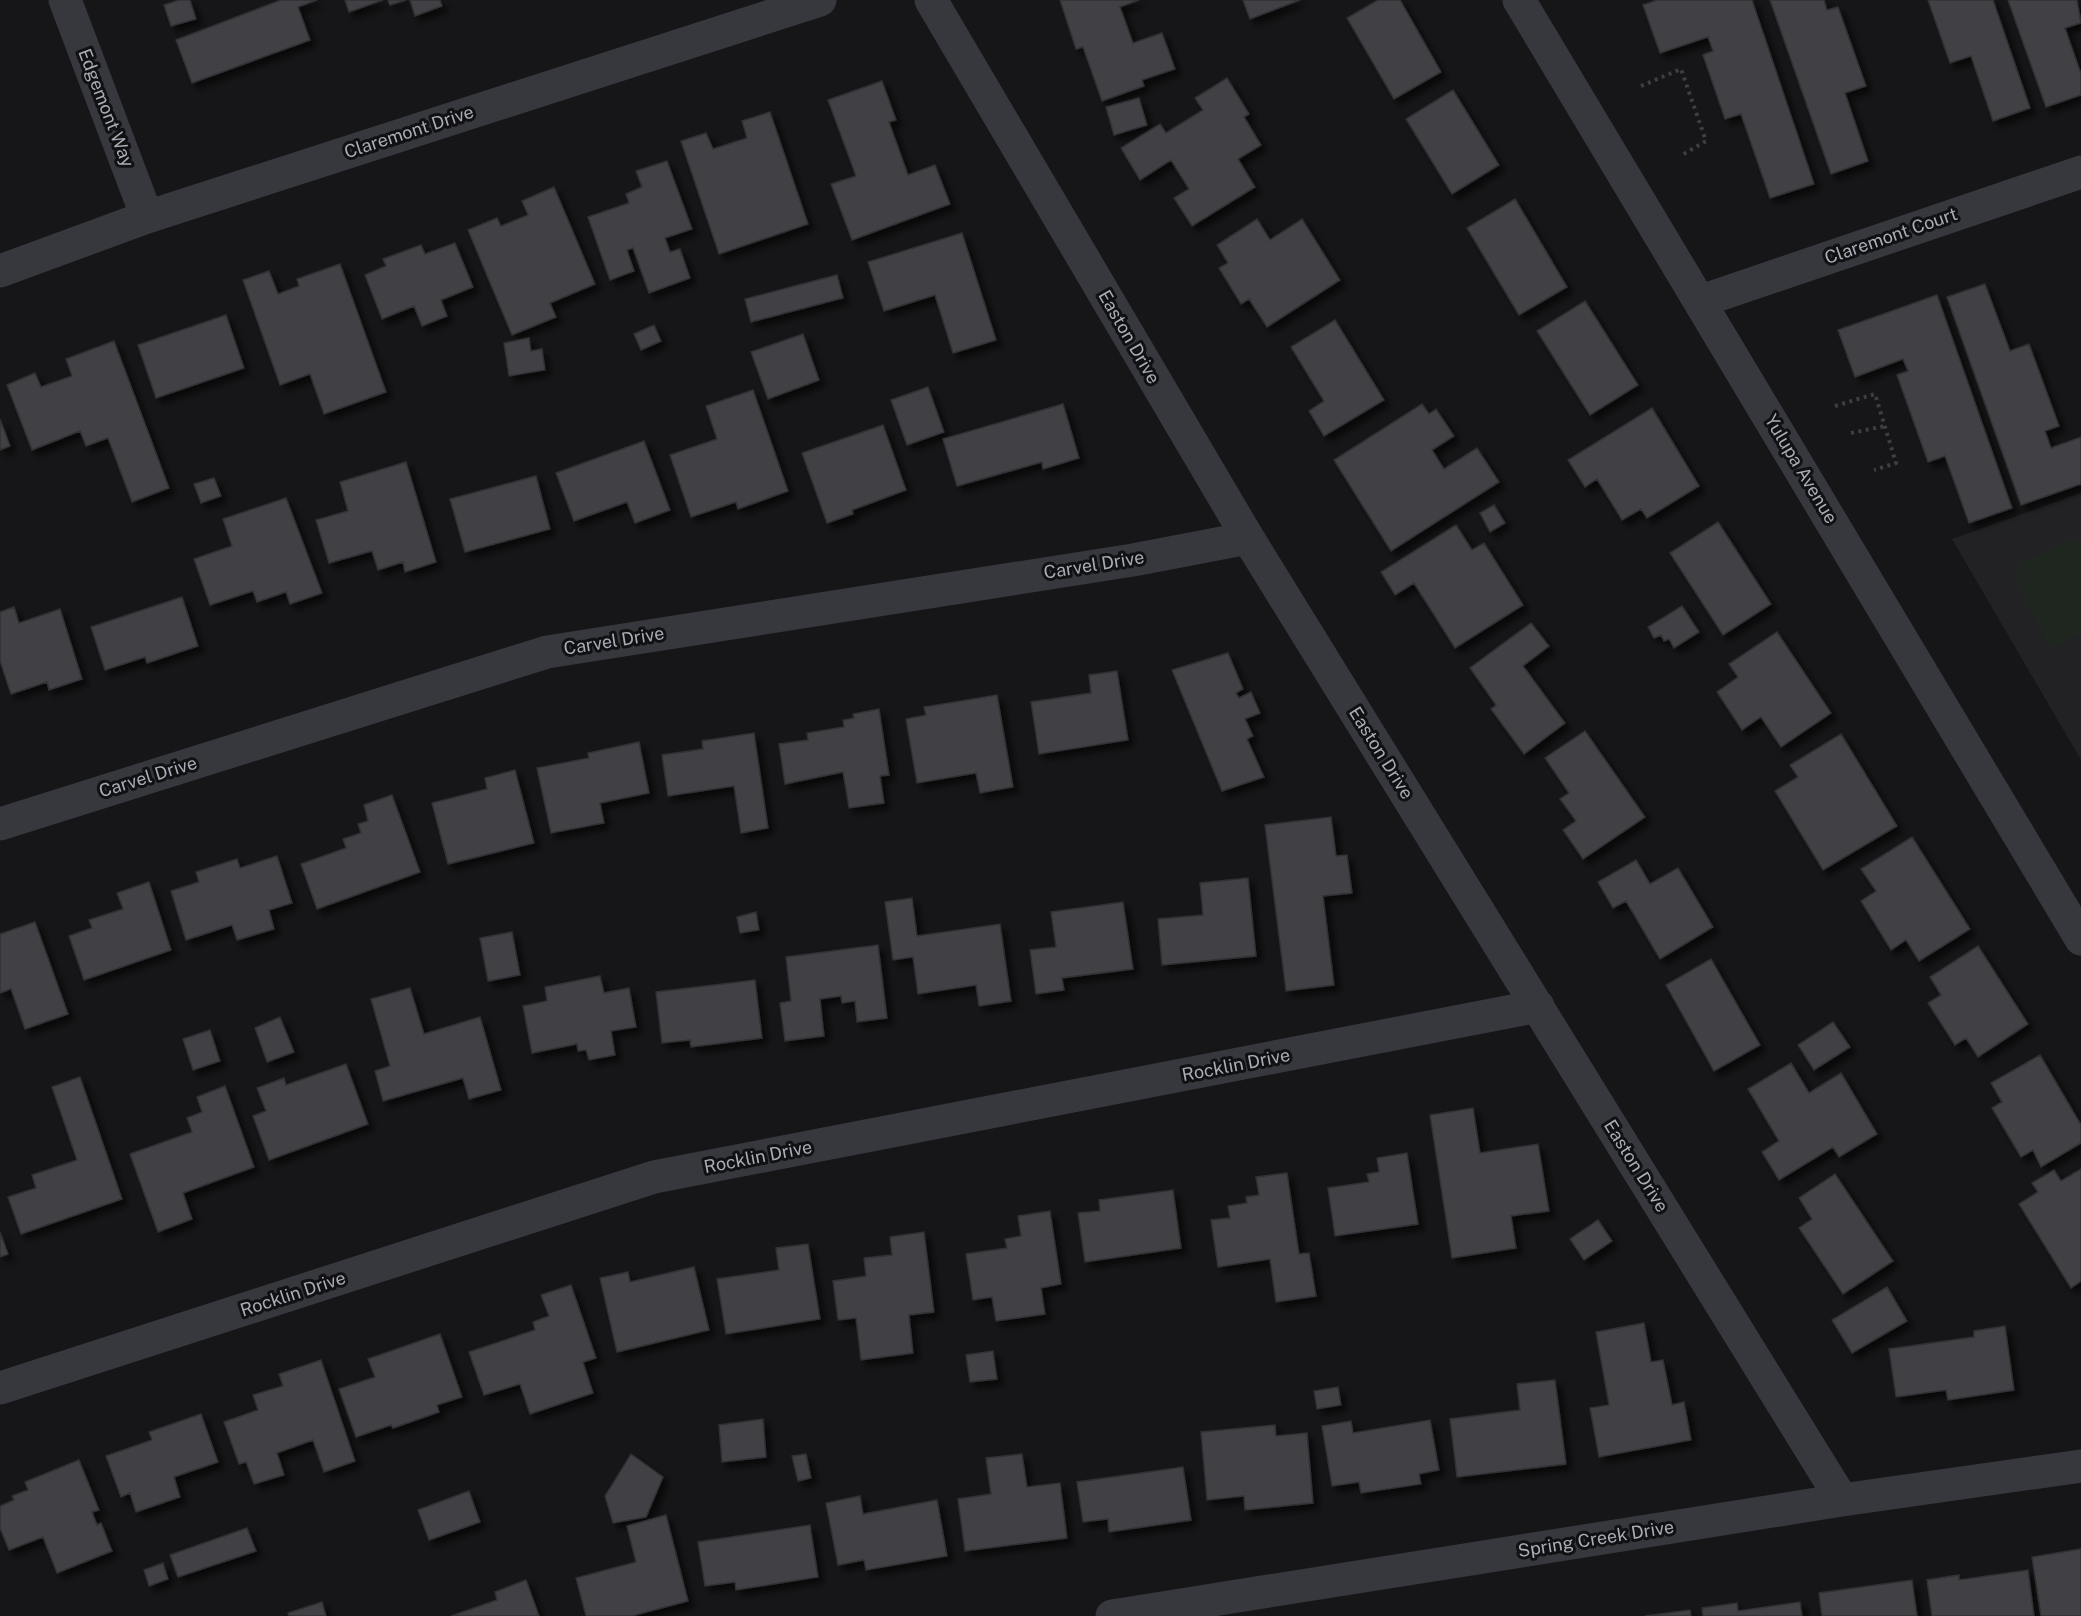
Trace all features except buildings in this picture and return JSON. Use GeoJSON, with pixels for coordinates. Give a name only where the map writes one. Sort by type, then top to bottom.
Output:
{"type":"FeatureCollection","features":[{"type":"Feature","properties":{"kind":"street","name":"Edgemont Way"},"geometry":{"type":"LineString","coordinates":[[65,0],[147,217]]}},
{"type":"Feature","properties":{"kind":"street","name":"Claremont Drive"},"geometry":{"type":"LineString","coordinates":[[0,271],[147,217],[820,0]]}},
{"type":"Feature","properties":{"kind":"street","name":"Easton Drive"},"geometry":{"type":"LineString","coordinates":[[931,0],[1248,538],[1842,1500]]}},
{"type":"Feature","properties":{"kind":"street","name":"Yulupa Avenue"},"geometry":{"type":"LineString","coordinates":[[1519,0],[2081,939]]}},
{"type":"Feature","properties":{"kind":"street","name":"Claremont Court"},"geometry":{"type":"LineString","coordinates":[[1701,301],[2081,172]]}},
{"type":"Feature","properties":{"kind":"street","name":"Carvel Drive"},"geometry":{"type":"LineString","coordinates":[[0,824],[547,652],[1133,560],[1248,538]]}},
{"type":"Feature","properties":{"kind":"street","name":"Rocklin Drive"},"geometry":{"type":"LineString","coordinates":[[0,1388],[654,1177],[1538,1006]]}},
{"type":"Feature","properties":{"kind":"street","name":"Spring Creek Drive"},"geometry":{"type":"LineString","coordinates":[[1112,1616],[1842,1500],[2081,1466]]}},
{"type":"Feature","properties":{"kind":"path"},"geometry":{"type":"LineString","coordinates":[[1641,86],[1682,69],[1706,141],[1682,155]]}},
{"type":"Feature","properties":{"kind":"path"},"geometry":{"type":"LineString","coordinates":[[1835,406],[1875,394],[1896,463],[1874,470]]}},
{"type":"Feature","properties":{"kind":"path"},"geometry":{"type":"LineString","coordinates":[[1851,433],[1885,426]]}},
{"type":"Feature","properties":{"kind":"shaded area"},"geometry":{"type":"Polygon","coordinates":[[[2081,493],[2081,760],[1952,539],[2081,493]]]}},
{"type":"Feature","properties":{"kind":"shaded area"},"geometry":{"type":"Polygon","coordinates":[[[2070,541],[2081,542],[2081,634],[2050,650],[2016,577],[2019,564],[2070,541]]]}}]}
